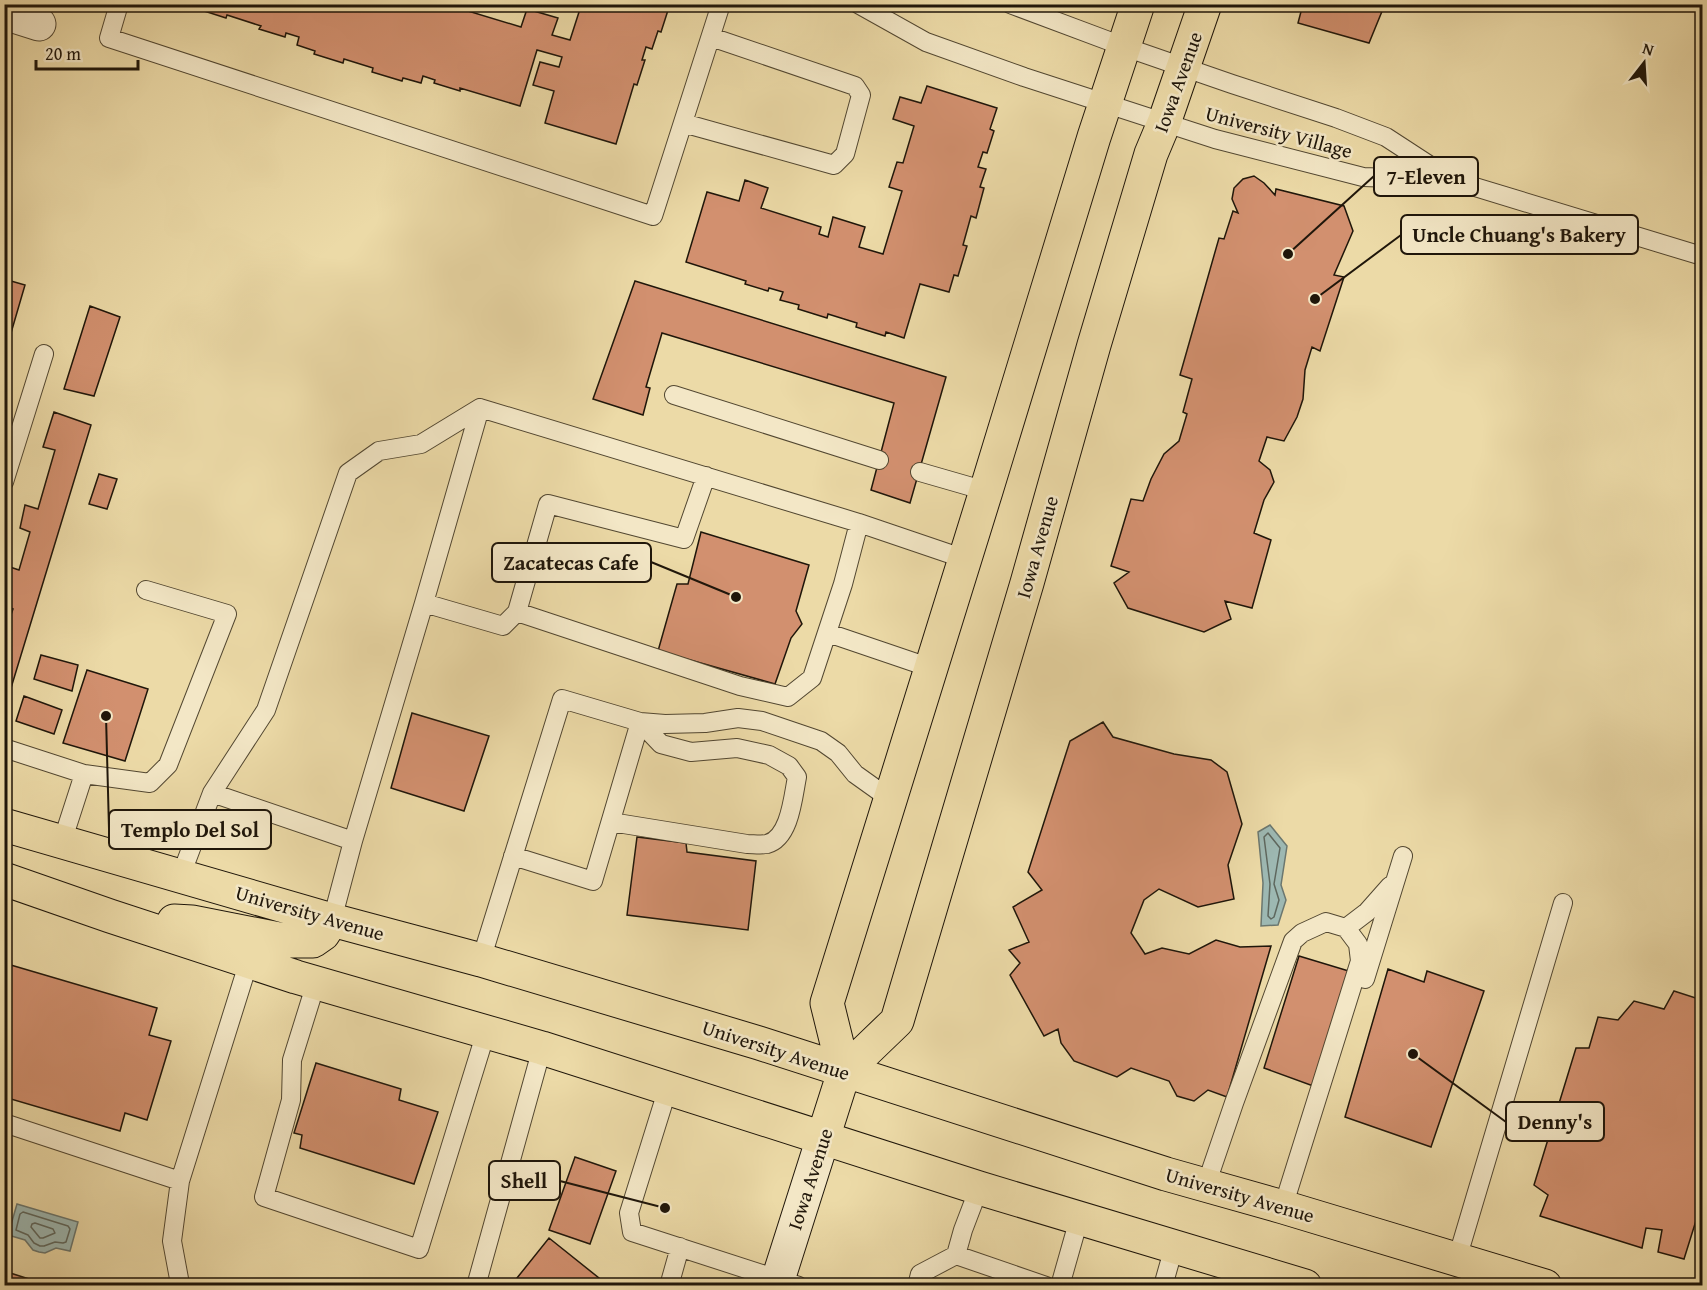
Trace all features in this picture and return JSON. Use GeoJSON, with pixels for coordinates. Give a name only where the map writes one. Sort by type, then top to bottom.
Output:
{"type":"FeatureCollection","features":[{"type":"Feature","properties":{"kind":"main road"},"geometry":{"type":"LineString","coordinates":[[844,1072],[827,1003],[1138,4]]}},
{"type":"Feature","properties":{"kind":"main road","name":"Iowa Avenue"},"geometry":{"type":"LineString","coordinates":[[823,1138],[844,1072],[897,1021],[1149,161],[1205,4]]}},
{"type":"Feature","properties":{"kind":"main road","name":"University Avenue"},"geometry":{"type":"LineString","coordinates":[[4,825],[332,920],[480,960],[759,1044],[1206,1185],[1545,1286]]}},
{"type":"Feature","properties":{"kind":"main road"},"geometry":{"type":"LineString","coordinates":[[4,879],[316,983],[542,1048],[979,1188],[1305,1286]]}},
{"type":"Feature","properties":{"kind":"main road"},"geometry":{"type":"LineString","coordinates":[[110,916],[192,922],[289,941],[313,941],[323,934],[332,920]]}},
{"type":"Feature","properties":{"kind":"street"},"geometry":{"type":"LineString","coordinates":[[4,13],[39,24]]}},
{"type":"Feature","properties":{"kind":"street","name":"Iowa Avenue"},"geometry":{"type":"LineString","coordinates":[[784,1283],[823,1138]]}},
{"type":"Feature","properties":{"kind":"lane"},"geometry":{"type":"LineString","coordinates":[[120,4],[109,38],[653,216],[721,4]]}},
{"type":"Feature","properties":{"kind":"lane","name":"University Village"},"geometry":{"type":"LineString","coordinates":[[858,4],[926,42],[1105,104],[1215,139],[1363,177],[1452,180]]}},
{"type":"Feature","properties":{"kind":"lane","name":"University Village"},"geometry":{"type":"LineString","coordinates":[[1010,4],[1125,47],[1386,137],[1452,180]]}},
{"type":"Feature","properties":{"kind":"lane"},"geometry":{"type":"LineString","coordinates":[[683,123],[834,165],[845,154],[861,95],[855,86],[711,37]]}},
{"type":"Feature","properties":{"kind":"lane"},"geometry":{"type":"LineString","coordinates":[[1452,180],[1702,256]]}},
{"type":"Feature","properties":{"kind":"lane"},"geometry":{"type":"LineString","coordinates":[[4,482],[44,354]]}},
{"type":"Feature","properties":{"kind":"lane"},"geometry":{"type":"LineString","coordinates":[[674,395],[879,460]]}},
{"type":"Feature","properties":{"kind":"lane"},"geometry":{"type":"LineString","coordinates":[[332,920],[480,408]]}},
{"type":"Feature","properties":{"kind":"lane"},"geometry":{"type":"LineString","coordinates":[[181,875],[212,794],[266,710],[348,473],[379,451],[421,444],[480,408],[859,523],[965,559]]}},
{"type":"Feature","properties":{"kind":"lane"},"geometry":{"type":"LineString","coordinates":[[920,472],[986,491]]}},
{"type":"Feature","properties":{"kind":"lane"},"geometry":{"type":"LineString","coordinates":[[424,603],[503,626],[518,612],[548,504],[684,539],[706,476]]}},
{"type":"Feature","properties":{"kind":"lane"},"geometry":{"type":"LineString","coordinates":[[518,612],[740,686],[788,697],[812,678],[843,584],[859,523]]}},
{"type":"Feature","properties":{"kind":"lane"},"geometry":{"type":"LineString","coordinates":[[4,748],[84,774],[150,783],[168,765],[227,614],[147,591]]}},
{"type":"Feature","properties":{"kind":"lane"},"geometry":{"type":"LineString","coordinates":[[828,633],[931,668]]}},
{"type":"Feature","properties":{"kind":"lane"},"geometry":{"type":"LineString","coordinates":[[480,960],[562,699],[640,722],[705,723],[738,718],[762,721],[821,741],[838,753],[855,774],[890,799]]}},
{"type":"Feature","properties":{"kind":"lane"},"geometry":{"type":"LineString","coordinates":[[611,822],[747,844],[768,844],[780,836],[786,825],[797,777],[789,766],[769,755],[737,748],[691,752],[661,744],[640,722]]}},
{"type":"Feature","properties":{"kind":"lane"},"geometry":{"type":"LineString","coordinates":[[513,856],[593,880],[640,722]]}},
{"type":"Feature","properties":{"kind":"lane"},"geometry":{"type":"LineString","coordinates":[[62,842],[84,774]]}},
{"type":"Feature","properties":{"kind":"lane"},"geometry":{"type":"LineString","coordinates":[[212,794],[353,841]]}},
{"type":"Feature","properties":{"kind":"lane"},"geometry":{"type":"LineString","coordinates":[[1288,1208],[1403,856]]}},
{"type":"Feature","properties":{"kind":"lane"},"geometry":{"type":"LineString","coordinates":[[1346,928],[1367,912],[1395,880]]}},
{"type":"Feature","properties":{"kind":"lane"},"geometry":{"type":"LineString","coordinates":[[1457,1259],[1563,903]]}},
{"type":"Feature","properties":{"kind":"lane"},"geometry":{"type":"LineString","coordinates":[[1206,1185],[1293,940],[1302,933],[1326,922],[1346,928],[1358,944],[1360,961],[1288,1208]]}},
{"type":"Feature","properties":{"kind":"lane"},"geometry":{"type":"LineString","coordinates":[[182,1286],[172,1241],[180,1182],[249,961]]}},
{"type":"Feature","properties":{"kind":"lane"},"geometry":{"type":"LineString","coordinates":[[316,983],[292,1060],[291,1100],[264,1197],[419,1249],[486,1032]]}},
{"type":"Feature","properties":{"kind":"lane"},"geometry":{"type":"LineString","coordinates":[[476,1286],[542,1048]]}},
{"type":"Feature","properties":{"kind":"lane"},"geometry":{"type":"LineString","coordinates":[[668,1088],[629,1213],[632,1232],[784,1283]]}},
{"type":"Feature","properties":{"kind":"lane"},"geometry":{"type":"LineString","coordinates":[[4,1123],[180,1182]]}},
{"type":"Feature","properties":{"kind":"lane"},"geometry":{"type":"LineString","coordinates":[[917,1286],[920,1274],[956,1255],[979,1188]]}},
{"type":"Feature","properties":{"kind":"lane"},"geometry":{"type":"LineString","coordinates":[[1060,1286],[1079,1219]]}},
{"type":"Feature","properties":{"kind":"lane"},"geometry":{"type":"LineString","coordinates":[[669,1286],[680,1247]]}},
{"type":"Feature","properties":{"kind":"lane"},"geometry":{"type":"LineString","coordinates":[[1163,1286],[1174,1247]]}},
{"type":"Feature","properties":{"kind":"lane"},"geometry":{"type":"LineString","coordinates":[[956,1255],[1046,1286]]}},
{"type":"Feature","properties":{"kind":"water"},"geometry":{"type":"Polygon","coordinates":[[[1270,825],[1287,846],[1281,885],[1286,900],[1278,925],[1261,926],[1263,883],[1258,832],[1270,825]]]}},
{"type":"Feature","properties":{"kind":"water"},"geometry":{"type":"Polygon","coordinates":[[[17,1204],[78,1222],[70,1251],[56,1248],[45,1253],[39,1252],[33,1250],[25,1240],[8,1235],[17,1204]]]}},
{"type":"Feature","properties":{"kind":"building"},"geometry":{"type":"Polygon","coordinates":[[[191,4],[422,4],[421,6],[426,8],[426,4],[445,4],[521,27],[527,9],[558,18],[552,35],[570,40],[580,9],[587,11],[589,4],[670,4],[661,32],[658,31],[652,49],[646,47],[642,60],[645,60],[637,85],[634,84],[616,144],[545,123],[554,91],[533,85],[540,62],[559,67],[562,57],[537,50],[520,106],[460,88],[460,91],[434,83],[435,80],[423,76],[421,83],[403,78],[402,81],[372,72],[373,68],[344,59],[343,63],[314,54],[315,51],[297,45],[299,37],[286,33],[285,37],[259,29],[261,26],[227,15],[226,18],[191,4]]]}},
{"type":"Feature","properties":{"kind":"building"},"geometry":{"type":"Polygon","coordinates":[[[1303,4],[1385,4],[1369,43],[1298,23],[1303,4]]]}},
{"type":"Feature","properties":{"kind":"building"},"geometry":{"type":"Polygon","coordinates":[[[927,86],[997,108],[990,129],[994,131],[987,153],[983,152],[978,167],[986,169],[980,187],[984,188],[976,218],[971,216],[963,245],[967,246],[958,276],[954,275],[949,292],[920,284],[904,338],[886,332],[885,336],[856,327],[857,323],[828,314],[827,318],[798,309],[799,305],[780,300],[783,292],[769,288],[768,291],[745,284],[746,281],[686,262],[707,192],[739,201],[745,180],[768,188],[761,208],[821,227],[819,234],[828,237],[833,217],[865,227],[859,247],[883,254],[902,191],[889,187],[897,162],[903,163],[914,126],[893,119],[900,97],[921,103],[927,86]]]}},
{"type":"Feature","properties":{"kind":"building"},"geometry":{"type":"Polygon","coordinates":[[[1254,176],[1275,195],[1276,189],[1344,206],[1353,231],[1334,275],[1344,277],[1320,351],[1312,347],[1305,370],[1303,399],[1297,417],[1284,441],[1267,437],[1259,461],[1270,470],[1274,482],[1264,500],[1254,533],[1271,540],[1252,608],[1225,601],[1231,619],[1204,632],[1128,608],[1114,583],[1129,572],[1111,566],[1131,499],[1143,501],[1164,454],[1179,441],[1187,414],[1183,412],[1192,379],[1180,375],[1219,238],[1224,239],[1233,211],[1238,213],[1232,199],[1234,188],[1243,179],[1254,176]]]}},
{"type":"Feature","properties":{"kind":"building"},"geometry":{"type":"Polygon","coordinates":[[[4,279],[25,285],[4,357],[4,279]]]}},
{"type":"Feature","properties":{"kind":"building"},"geometry":{"type":"Polygon","coordinates":[[[635,281],[946,377],[910,503],[871,490],[894,403],[662,333],[646,387],[650,388],[643,415],[593,399],[635,281]]]}},
{"type":"Feature","properties":{"kind":"building"},"geometry":{"type":"Polygon","coordinates":[[[90,306],[120,317],[94,396],[64,389],[90,306]]]}},
{"type":"Feature","properties":{"kind":"building"},"geometry":{"type":"Polygon","coordinates":[[[54,412],[91,425],[4,711],[4,635],[13,609],[4,605],[4,576],[7,566],[19,570],[30,532],[20,528],[25,505],[38,509],[55,450],[43,447],[54,412]]]}},
{"type":"Feature","properties":{"kind":"building"},"geometry":{"type":"Polygon","coordinates":[[[99,474],[117,479],[107,509],[89,504],[99,474]]]}},
{"type":"Feature","properties":{"kind":"building"},"geometry":{"type":"Polygon","coordinates":[[[701,532],[809,565],[796,611],[802,624],[791,638],[775,684],[658,651],[677,584],[688,584],[701,532]]]}},
{"type":"Feature","properties":{"kind":"building"},"geometry":{"type":"Polygon","coordinates":[[[41,655],[78,665],[72,691],[34,679],[41,655]]]}},
{"type":"Feature","properties":{"kind":"building"},"geometry":{"type":"Polygon","coordinates":[[[87,670],[148,689],[125,761],[63,743],[87,670]]]}},
{"type":"Feature","properties":{"kind":"building"},"geometry":{"type":"Polygon","coordinates":[[[24,696],[62,710],[54,734],[16,721],[24,696]]]}},
{"type":"Feature","properties":{"kind":"building"},"geometry":{"type":"Polygon","coordinates":[[[412,713],[489,736],[464,811],[391,788],[412,713]]]}},
{"type":"Feature","properties":{"kind":"building"},"geometry":{"type":"Polygon","coordinates":[[[1103,722],[1113,737],[1174,754],[1211,760],[1227,772],[1242,824],[1228,865],[1234,899],[1198,907],[1159,889],[1144,900],[1131,933],[1145,954],[1162,948],[1189,954],[1216,940],[1240,947],[1271,946],[1227,1097],[1208,1090],[1194,1101],[1177,1096],[1169,1081],[1131,1068],[1117,1077],[1074,1061],[1061,1043],[1058,1029],[1044,1036],[1010,975],[1020,963],[1009,950],[1029,942],[1013,907],[1042,890],[1028,872],[1070,741],[1103,722]]]}},
{"type":"Feature","properties":{"kind":"building"},"geometry":{"type":"Polygon","coordinates":[[[637,837],[686,843],[687,852],[756,861],[748,930],[627,915],[637,837]]]}},
{"type":"Feature","properties":{"kind":"building"},"geometry":{"type":"Polygon","coordinates":[[[1299,956],[1352,972],[1316,1087],[1264,1068],[1299,956]]]}},
{"type":"Feature","properties":{"kind":"building"},"geometry":{"type":"Polygon","coordinates":[[[4,963],[157,1008],[149,1035],[171,1041],[147,1120],[125,1113],[120,1131],[4,1097],[4,963]]]}},
{"type":"Feature","properties":{"kind":"building"},"geometry":{"type":"Polygon","coordinates":[[[1388,969],[1424,982],[1427,971],[1484,991],[1431,1147],[1345,1117],[1388,969]]]}},
{"type":"Feature","properties":{"kind":"building"},"geometry":{"type":"Polygon","coordinates":[[[1674,991],[1702,1000],[1702,1216],[1699,1211],[1684,1259],[1658,1252],[1662,1230],[1646,1228],[1642,1248],[1540,1216],[1548,1195],[1534,1185],[1576,1048],[1589,1048],[1598,1017],[1618,1020],[1634,1001],[1664,1009],[1674,991]]]}},
{"type":"Feature","properties":{"kind":"building"},"geometry":{"type":"Polygon","coordinates":[[[316,1063],[401,1089],[399,1100],[438,1112],[414,1184],[300,1148],[302,1135],[294,1133],[316,1063]]]}},
{"type":"Feature","properties":{"kind":"building"},"geometry":{"type":"Polygon","coordinates":[[[575,1157],[616,1171],[590,1244],[549,1230],[575,1157]]]}},
{"type":"Feature","properties":{"kind":"building"},"geometry":{"type":"Polygon","coordinates":[[[549,1238],[609,1286],[526,1286],[517,1278],[549,1238]]]}},
{"type":"Feature","properties":{"kind":"building"},"geometry":{"type":"Polygon","coordinates":[[[4,1271],[51,1286],[4,1286],[4,1271]]]}},
{"type":"Feature","properties":{"kind":"place","name":"7-Eleven"},"geometry":{"type":"Point","coordinates":[1288,254]}},
{"type":"Feature","properties":{"kind":"place","name":"Uncle Chuang's Bakery"},"geometry":{"type":"Point","coordinates":[1315,299]}},
{"type":"Feature","properties":{"kind":"place","name":"Zacatecas Cafe"},"geometry":{"type":"Point","coordinates":[736,597]}},
{"type":"Feature","properties":{"kind":"place","name":"Templo Del Sol"},"geometry":{"type":"Point","coordinates":[106,716]}},
{"type":"Feature","properties":{"kind":"place","name":"Denny's"},"geometry":{"type":"Point","coordinates":[1413,1054]}},
{"type":"Feature","properties":{"kind":"place","name":"Shell"},"geometry":{"type":"Point","coordinates":[665,1208]}}]}
